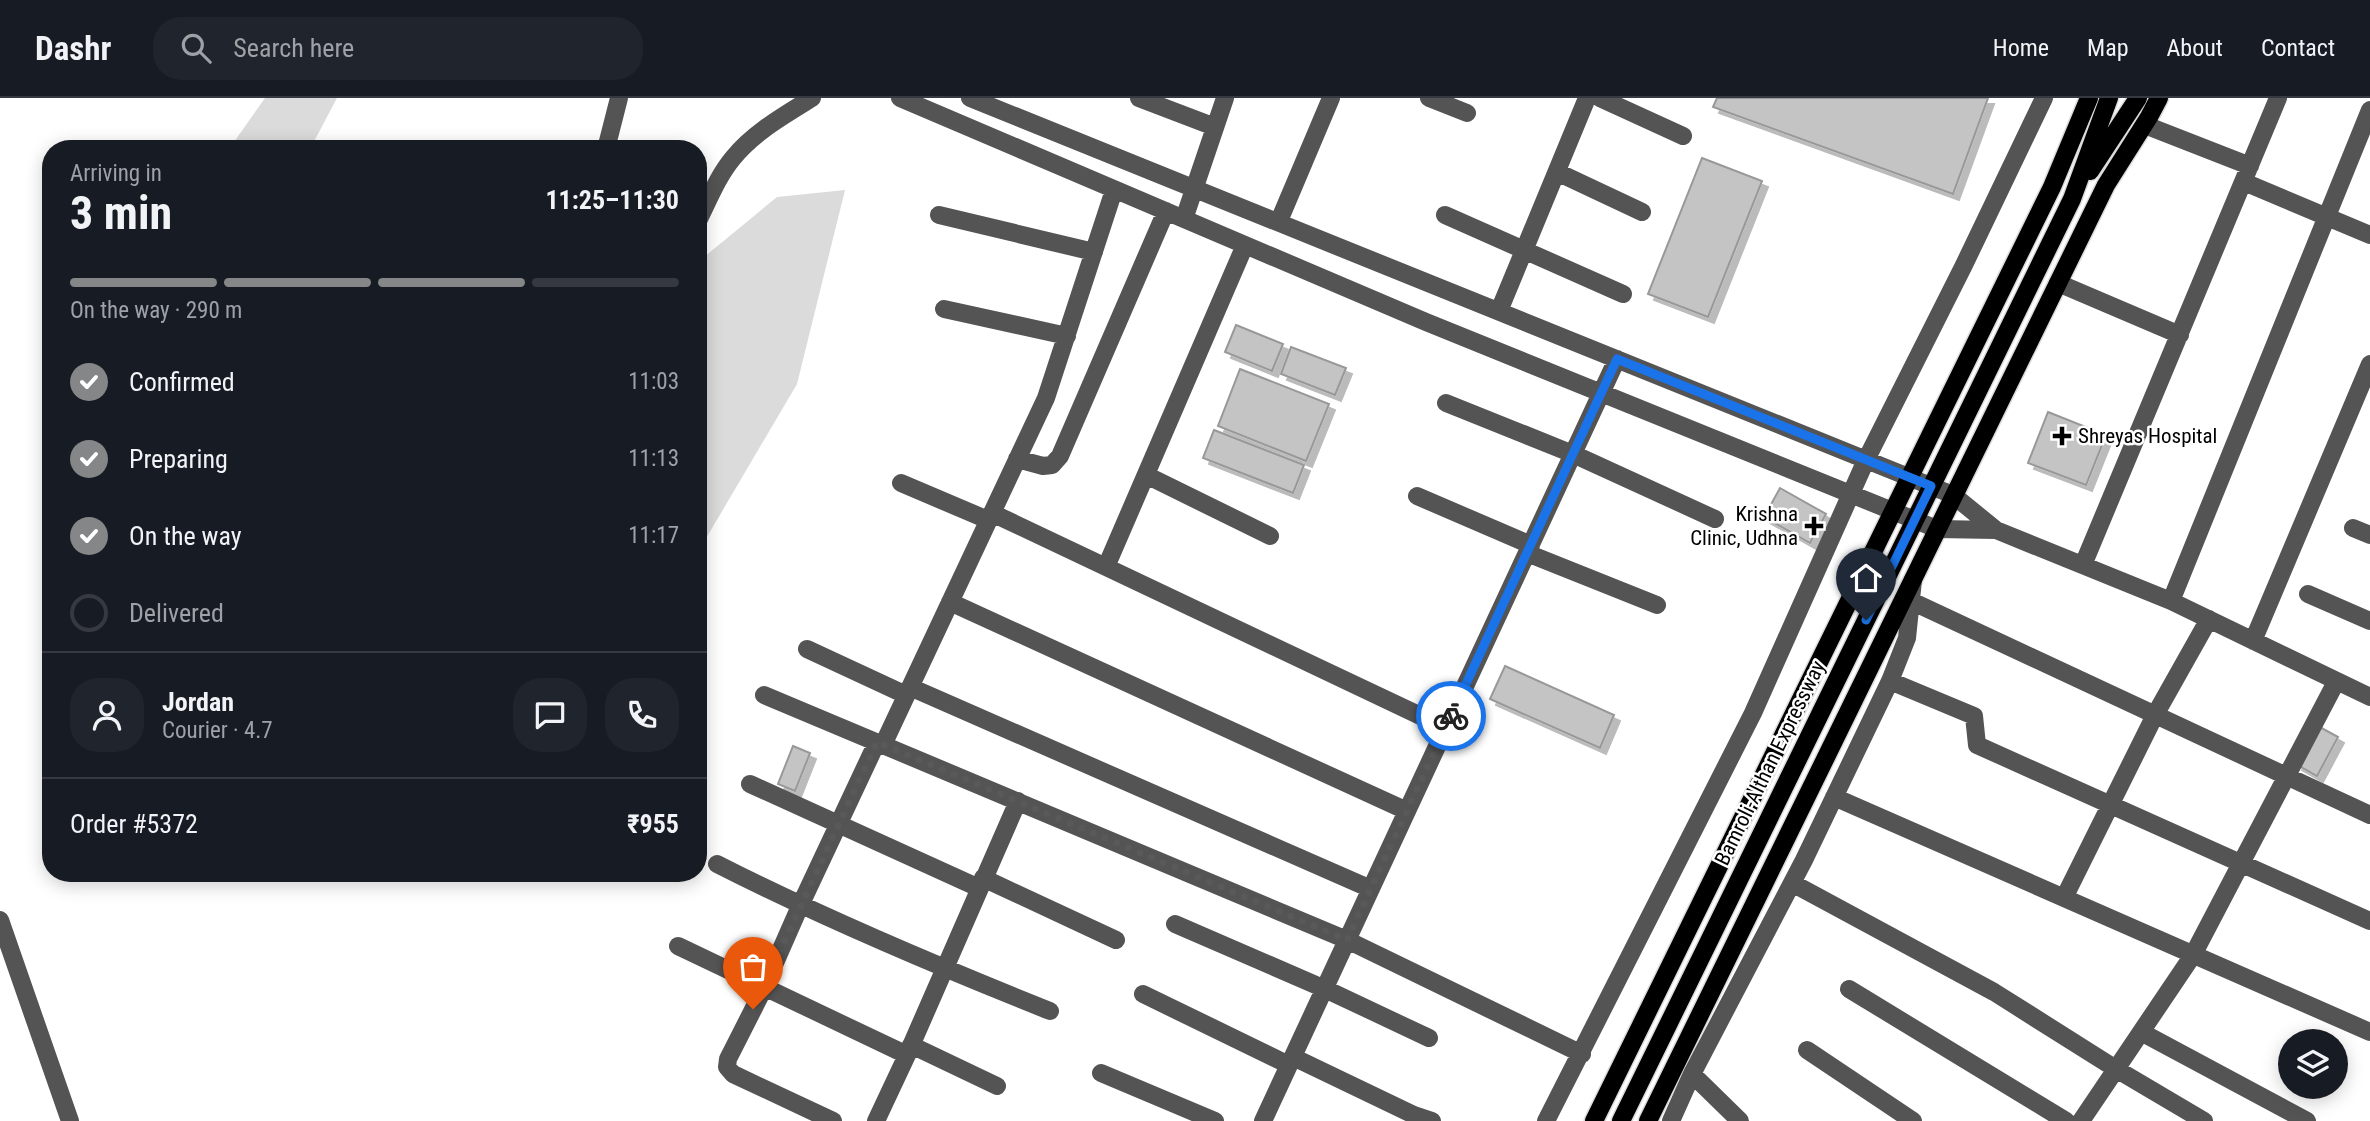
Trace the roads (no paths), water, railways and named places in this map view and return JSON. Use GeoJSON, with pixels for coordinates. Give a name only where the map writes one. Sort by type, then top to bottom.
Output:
{"type":"FeatureCollection","features":[{"type":"Feature","properties":{"kind":"main road"},"geometry":{"type":"LineString","coordinates":[[1594,1121],[2052,187],[2089,98]]}},
{"type":"Feature","properties":{"kind":"main road"},"geometry":{"type":"LineString","coordinates":[[2072,199],[2109,98]]}},
{"type":"Feature","properties":{"kind":"main road"},"geometry":{"type":"LineString","coordinates":[[2072,199],[2138,98]]}},
{"type":"Feature","properties":{"kind":"main road"},"geometry":{"type":"LineString","coordinates":[[1648,1121],[2106,186],[2159,98]]}},
{"type":"Feature","properties":{"kind":"main road","name":"Bamroli-Althan Expressway"},"geometry":{"type":"LineString","coordinates":[[1621,1121],[2072,199]]}},
{"type":"Feature","properties":{"kind":"street"},"geometry":{"type":"LineString","coordinates":[[608,140],[619,98]]}},
{"type":"Feature","properties":{"kind":"street"},"geometry":{"type":"LineString","coordinates":[[707,203],[733,157],[758,134],[812,98]]}},
{"type":"Feature","properties":{"kind":"street"},"geometry":{"type":"LineString","coordinates":[[900,98],[1426,323],[1914,520],[1937,529],[1996,530]]}},
{"type":"Feature","properties":{"kind":"street"},"geometry":{"type":"LineString","coordinates":[[970,98],[1954,495],[1996,530],[2171,601],[2370,698]]}},
{"type":"Feature","properties":{"kind":"street"},"geometry":{"type":"LineString","coordinates":[[1139,98],[1215,127]]}},
{"type":"Feature","properties":{"kind":"street"},"geometry":{"type":"LineString","coordinates":[[1184,219],[1225,98]]}},
{"type":"Feature","properties":{"kind":"street"},"geometry":{"type":"LineString","coordinates":[[1279,221],[1331,98]]}},
{"type":"Feature","properties":{"kind":"street"},"geometry":{"type":"LineString","coordinates":[[1429,98],[1467,113]]}},
{"type":"Feature","properties":{"kind":"street"},"geometry":{"type":"LineString","coordinates":[[1499,311],[1587,98]]}},
{"type":"Feature","properties":{"kind":"street"},"geometry":{"type":"LineString","coordinates":[[1600,98],[1683,136]]}},
{"type":"Feature","properties":{"kind":"street"},"geometry":{"type":"LineString","coordinates":[[1546,1121],[1753,713],[1866,460],[2044,98]]}},
{"type":"Feature","properties":{"kind":"street"},"geometry":{"type":"LineString","coordinates":[[2083,565],[2278,98]]}},
{"type":"Feature","properties":{"kind":"street"},"geometry":{"type":"LineString","coordinates":[[2171,601],[2370,110]]}},
{"type":"Feature","properties":{"kind":"street"},"geometry":{"type":"LineString","coordinates":[[2145,125],[2247,174],[2326,218],[2370,235]]}},
{"type":"Feature","properties":{"kind":"street"},"geometry":{"type":"LineString","coordinates":[[1557,172],[1642,212]]}},
{"type":"Feature","properties":{"kind":"street"},"geometry":{"type":"LineString","coordinates":[[833,1121],[733,1074],[727,1067],[731,1051],[764,988],[838,824],[908,691],[1046,398],[1114,190]]}},
{"type":"Feature","properties":{"kind":"street"},"geometry":{"type":"LineString","coordinates":[[1017,459],[1043,466],[1052,465],[1060,456],[1166,211]]}},
{"type":"Feature","properties":{"kind":"street"},"geometry":{"type":"LineString","coordinates":[[939,215],[1094,252]]}},
{"type":"Feature","properties":{"kind":"street"},"geometry":{"type":"LineString","coordinates":[[1446,215],[1623,294]]}},
{"type":"Feature","properties":{"kind":"street"},"geometry":{"type":"LineString","coordinates":[[1106,567],[1245,245]]}},
{"type":"Feature","properties":{"kind":"street"},"geometry":{"type":"LineString","coordinates":[[2058,283],[2180,335]]}},
{"type":"Feature","properties":{"kind":"street"},"geometry":{"type":"LineString","coordinates":[[944,309],[1067,336]]}},
{"type":"Feature","properties":{"kind":"street"},"geometry":{"type":"LineString","coordinates":[[1263,1121],[1617,359]]}},
{"type":"Feature","properties":{"kind":"street"},"geometry":{"type":"LineString","coordinates":[[2253,641],[2370,364]]}},
{"type":"Feature","properties":{"kind":"street"},"geometry":{"type":"LineString","coordinates":[[1446,403],[1573,454],[1715,519]]}},
{"type":"Feature","properties":{"kind":"street"},"geometry":{"type":"LineString","coordinates":[[1146,475],[1270,536]]}},
{"type":"Feature","properties":{"kind":"street"},"geometry":{"type":"LineString","coordinates":[[901,483],[990,516],[1106,567],[1446,728]]}},
{"type":"Feature","properties":{"kind":"street"},"geometry":{"type":"LineString","coordinates":[[1418,496],[1529,549],[1657,605]]}},
{"type":"Feature","properties":{"kind":"street"},"geometry":{"type":"LineString","coordinates":[[2353,528],[2370,535]]}},
{"type":"Feature","properties":{"kind":"street"},"geometry":{"type":"LineString","coordinates":[[1671,1121],[1692,1074],[1792,883],[1890,681],[1908,638],[1914,576]]}},
{"type":"Feature","properties":{"kind":"street"},"geometry":{"type":"LineString","coordinates":[[2308,594],[2370,621]]}},
{"type":"Feature","properties":{"kind":"street"},"geometry":{"type":"LineString","coordinates":[[1911,601],[2370,814]]}},
{"type":"Feature","properties":{"kind":"street"},"geometry":{"type":"LineString","coordinates":[[950,602],[1407,811]]}},
{"type":"Feature","properties":{"kind":"street"},"geometry":{"type":"LineString","coordinates":[[2064,898],[2155,715],[2209,619]]}},
{"type":"Feature","properties":{"kind":"street"},"geometry":{"type":"LineString","coordinates":[[807,649],[1371,889]]}},
{"type":"Feature","properties":{"kind":"street"},"geometry":{"type":"LineString","coordinates":[[1890,681],[1974,716],[1978,745],[2370,921]]}},
{"type":"Feature","properties":{"kind":"street"},"geometry":{"type":"LineString","coordinates":[[2081,1121],[2193,955],[2336,682]]}},
{"type":"Feature","properties":{"kind":"street"},"geometry":{"type":"LineString","coordinates":[[764,695],[1347,940],[1582,1054]]}},
{"type":"Feature","properties":{"kind":"street"},"geometry":{"type":"LineString","coordinates":[[750,783],[838,824],[1116,940]]}},
{"type":"Feature","properties":{"kind":"street"},"geometry":{"type":"LineString","coordinates":[[1834,797],[2370,1032]]}},
{"type":"Feature","properties":{"kind":"street"},"geometry":{"type":"LineString","coordinates":[[876,1121],[1018,802]]}},
{"type":"Feature","properties":{"kind":"street"},"geometry":{"type":"LineString","coordinates":[[717,864],[800,906],[943,969],[1050,1012]]}},
{"type":"Feature","properties":{"kind":"street"},"geometry":{"type":"LineString","coordinates":[[1792,883],[1994,992],[2204,1121]]}},
{"type":"Feature","properties":{"kind":"street"},"geometry":{"type":"LineString","coordinates":[[0,920],[70,1121]]}},
{"type":"Feature","properties":{"kind":"street"},"geometry":{"type":"LineString","coordinates":[[1175,924],[1325,989],[1429,1038]]}},
{"type":"Feature","properties":{"kind":"street"},"geometry":{"type":"LineString","coordinates":[[678,946],[764,988],[997,1086]]}},
{"type":"Feature","properties":{"kind":"street"},"geometry":{"type":"LineString","coordinates":[[1849,989],[2066,1121]]}},
{"type":"Feature","properties":{"kind":"street"},"geometry":{"type":"LineString","coordinates":[[1143,994],[1432,1121]]}},
{"type":"Feature","properties":{"kind":"street"},"geometry":{"type":"LineString","coordinates":[[2141,1032],[2307,1121]]}},
{"type":"Feature","properties":{"kind":"street"},"geometry":{"type":"LineString","coordinates":[[1807,1050],[1913,1121]]}},
{"type":"Feature","properties":{"kind":"street"},"geometry":{"type":"LineString","coordinates":[[1101,1073],[1215,1121]]}},
{"type":"Feature","properties":{"kind":"street"},"geometry":{"type":"LineString","coordinates":[[1692,1074],[1740,1121]]}},
{"type":"Feature","properties":{"kind":"place","name":"Shreyas Hospital"},"geometry":{"type":"Point","coordinates":[2062,436]}},
{"type":"Feature","properties":{"kind":"place","name":"Krishna Clinic, Udhna"},"geometry":{"type":"Point","coordinates":[1814,526]}}]}
